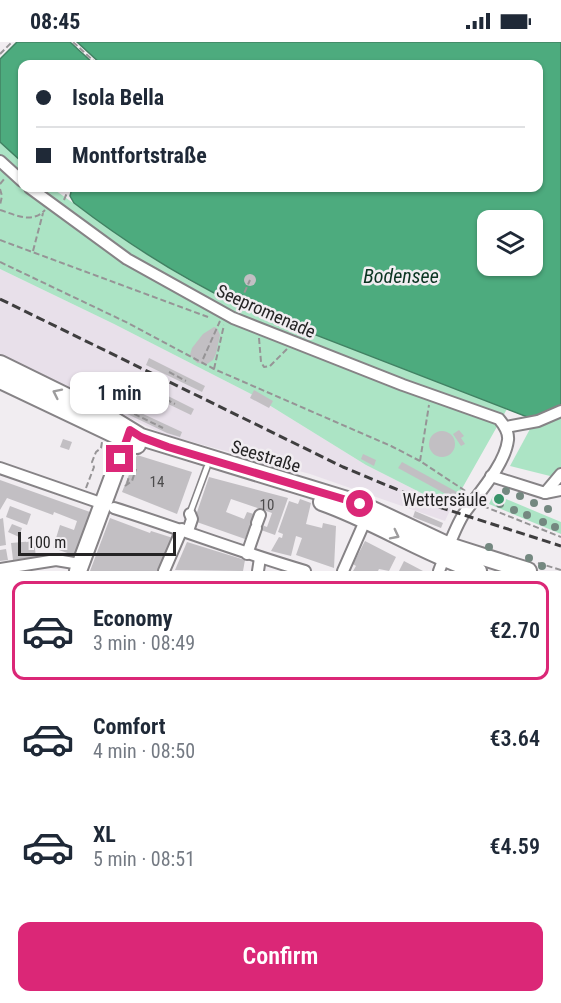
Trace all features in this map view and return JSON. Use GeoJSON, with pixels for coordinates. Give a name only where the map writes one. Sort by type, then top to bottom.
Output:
{"type":"FeatureCollection","features":[{"type":"Feature","properties":{"kind":"main road","name":"Seestraße"},"geometry":{"type":"LineString","coordinates":[[0,364],[128,435],[207,467],[326,504],[444,558],[478,571]]}},
{"type":"Feature","properties":{"kind":"main road","name":"Seestraße"},"geometry":{"type":"LineString","coordinates":[[0,380],[107,424]]}},
{"type":"Feature","properties":{"kind":"main road","name":"Seestraße"},"geometry":{"type":"LineString","coordinates":[[128,435],[360,504],[444,558],[528,571]]}},
{"type":"Feature","properties":{"kind":"main road"},"geometry":{"type":"LineString","coordinates":[[79,568],[128,435]]}},
{"type":"Feature","properties":{"kind":"street"},"geometry":{"type":"LineString","coordinates":[[0,161],[18,177]]}},
{"type":"Feature","properties":{"kind":"street","name":"Seepromenade"},"geometry":{"type":"LineString","coordinates":[[35,192],[128,259],[225,317],[500,419],[506,427]]}},
{"type":"Feature","properties":{"kind":"street"},"geometry":{"type":"LineString","coordinates":[[444,558],[463,515],[491,476],[504,453],[508,438],[506,427],[538,421],[561,411]]}},
{"type":"Feature","properties":{"kind":"street"},"geometry":{"type":"LineString","coordinates":[[0,468],[95,501]]}},
{"type":"Feature","properties":{"kind":"street"},"geometry":{"type":"LineString","coordinates":[[545,493],[561,474]]}},
{"type":"Feature","properties":{"kind":"street"},"geometry":{"type":"LineString","coordinates":[[491,476],[545,493],[561,490]]}},
{"type":"Feature","properties":{"kind":"street"},"geometry":{"type":"LineString","coordinates":[[114,507],[185,530],[247,554],[304,571]]}},
{"type":"Feature","properties":{"kind":"street"},"geometry":{"type":"LineString","coordinates":[[164,571],[192,519],[190,514]]}},
{"type":"Feature","properties":{"kind":"street"},"geometry":{"type":"LineString","coordinates":[[343,571],[365,521]]}},
{"type":"Feature","properties":{"kind":"street"},"geometry":{"type":"LineString","coordinates":[[247,554],[258,522]]}},
{"type":"Feature","properties":{"kind":"street"},"geometry":{"type":"LineString","coordinates":[[258,571],[260,558]]}},
{"type":"Feature","properties":{"kind":"street"},"geometry":{"type":"LineString","coordinates":[[0,568],[56,560],[79,568]]}},
{"type":"Feature","properties":{"kind":"lane"},"geometry":{"type":"LineString","coordinates":[[190,514],[207,467]]}},
{"type":"Feature","properties":{"kind":"path"},"geometry":{"type":"LineString","coordinates":[[0,54],[12,42]]}},
{"type":"Feature","properties":{"kind":"path"},"geometry":{"type":"LineString","coordinates":[[73,42],[93,60]]}},
{"type":"Feature","properties":{"kind":"path"},"geometry":{"type":"LineString","coordinates":[[0,189],[3,196],[0,205]]}},
{"type":"Feature","properties":{"kind":"path"},"geometry":{"type":"LineString","coordinates":[[32,252],[43,213],[50,203]]}},
{"type":"Feature","properties":{"kind":"path"},"geometry":{"type":"LineString","coordinates":[[0,210],[28,219],[43,213]]}},
{"type":"Feature","properties":{"kind":"path"},"geometry":{"type":"LineString","coordinates":[[0,240],[209,317]]}},
{"type":"Feature","properties":{"kind":"path"},"geometry":{"type":"LineString","coordinates":[[0,262],[128,323],[214,369],[340,423],[420,461],[462,488]]}},
{"type":"Feature","properties":{"kind":"path"},"geometry":{"type":"LineString","coordinates":[[203,359],[225,317],[250,280]]}},
{"type":"Feature","properties":{"kind":"path"},"geometry":{"type":"LineString","coordinates":[[214,369],[225,317]]}},
{"type":"Feature","properties":{"kind":"path"},"geometry":{"type":"LineString","coordinates":[[259,328],[261,362],[264,367],[270,366],[281,357],[292,342]]}},
{"type":"Feature","properties":{"kind":"path"},"geometry":{"type":"LineString","coordinates":[[169,372],[186,381]]}},
{"type":"Feature","properties":{"kind":"path"},"geometry":{"type":"LineString","coordinates":[[84,388],[163,428]]}},
{"type":"Feature","properties":{"kind":"path"},"geometry":{"type":"LineString","coordinates":[[158,395],[176,404]]}},
{"type":"Feature","properties":{"kind":"path"},"geometry":{"type":"LineString","coordinates":[[420,461],[431,395]]}},
{"type":"Feature","properties":{"kind":"path"},"geometry":{"type":"LineString","coordinates":[[99,454],[107,424]]}},
{"type":"Feature","properties":{"kind":"path"},"geometry":{"type":"LineString","coordinates":[[83,496],[95,465],[92,462],[96,452],[101,448]]}},
{"type":"Feature","properties":{"kind":"path"},"geometry":{"type":"LineString","coordinates":[[132,481],[136,469]]}},
{"type":"Feature","properties":{"kind":"path"},"geometry":{"type":"LineString","coordinates":[[127,484],[129,476]]}},
{"type":"Feature","properties":{"kind":"path"},"geometry":{"type":"LineString","coordinates":[[475,499],[487,508],[561,537]]}},
{"type":"Feature","properties":{"kind":"shaded area"},"geometry":{"type":"Polygon","coordinates":[[[0,142],[18,158],[18,192],[58,192],[138,249],[190,281],[236,304],[507,409],[451,508],[366,465],[251,394],[0,269],[0,142]]]}},
{"type":"Feature","properties":{"kind":"shaded area"},"geometry":{"type":"Polygon","coordinates":[[[0,269],[251,394],[366,465],[451,508],[445,521],[310,474],[163,434],[0,354],[0,269]]]}},
{"type":"Feature","properties":{"kind":"shaded area"},"geometry":{"type":"Polygon","coordinates":[[[561,415],[561,471],[554,477],[510,466],[530,429],[561,415]]]}},
{"type":"Feature","properties":{"kind":"shaded area"},"geometry":{"type":"Polygon","coordinates":[[[494,494],[561,522],[561,534],[489,504],[494,494]]]}},
{"type":"Feature","properties":{"kind":"water"},"geometry":{"type":"Polygon","coordinates":[[[17,42],[70,42],[90,60],[18,60],[18,158],[0,142],[0,59],[17,42]]]}},
{"type":"Feature","properties":{"kind":"water","name":"Bodensee"},"geometry":{"type":"Polygon","coordinates":[[[77,42],[561,42],[561,408],[535,420],[236,304],[193,282],[132,245],[74,203],[70,196],[71,192],[543,192],[543,60],[97,60],[77,42]]]}},
{"type":"Feature","properties":{"kind":"building"},"geometry":{"type":"Polygon","coordinates":[[[250,274],[256,280],[250,286],[244,280],[250,274]]]}},
{"type":"Feature","properties":{"kind":"building"},"geometry":{"type":"Polygon","coordinates":[[[214,327],[220,335],[216,354],[207,364],[197,363],[190,355],[192,348],[203,334],[214,327]]]}},
{"type":"Feature","properties":{"kind":"building"},"geometry":{"type":"Polygon","coordinates":[[[149,358],[205,386],[202,392],[146,365],[149,358]]]}},
{"type":"Feature","properties":{"kind":"building"},"geometry":{"type":"Polygon","coordinates":[[[138,381],[194,409],[191,415],[135,388],[138,381]]]}},
{"type":"Feature","properties":{"kind":"building"},"geometry":{"type":"Polygon","coordinates":[[[254,390],[273,401],[269,408],[250,398],[254,390]]]}},
{"type":"Feature","properties":{"kind":"building"},"geometry":{"type":"Polygon","coordinates":[[[126,406],[182,432],[180,437],[123,412],[126,406]]]}},
{"type":"Feature","properties":{"kind":"building"},"geometry":{"type":"Polygon","coordinates":[[[459,430],[464,436],[461,438],[465,444],[461,446],[453,434],[459,430]]]}},
{"type":"Feature","properties":{"kind":"building"},"geometry":{"type":"Polygon","coordinates":[[[442,431],[451,435],[455,444],[451,453],[442,457],[433,453],[429,444],[433,435],[442,431]]]}},
{"type":"Feature","properties":{"kind":"building"},"geometry":{"type":"Polygon","coordinates":[[[63,439],[72,442],[69,450],[60,447],[63,439]]]}},
{"type":"Feature","properties":{"kind":"building"},"geometry":{"type":"Polygon","coordinates":[[[363,454],[376,460],[374,466],[361,459],[363,454]]]}},
{"type":"Feature","properties":{"kind":"building"},"geometry":{"type":"Polygon","coordinates":[[[137,455],[192,472],[177,514],[122,492],[137,455]]]}},
{"type":"Feature","properties":{"kind":"building"},"geometry":{"type":"Polygon","coordinates":[[[402,462],[457,492],[453,498],[398,468],[402,462]]]}},
{"type":"Feature","properties":{"kind":"building"},"geometry":{"type":"Polygon","coordinates":[[[209,477],[288,498],[275,535],[250,526],[245,539],[194,521],[209,477]],[[231,499],[226,512],[244,519],[247,512],[254,514],[252,521],[267,527],[272,513],[231,499]]]}},
{"type":"Feature","properties":{"kind":"building"},"geometry":{"type":"Polygon","coordinates":[[[0,480],[90,512],[76,556],[53,548],[60,525],[74,530],[77,521],[7,498],[0,510],[0,480]]]}},
{"type":"Feature","properties":{"kind":"building"},"geometry":{"type":"Polygon","coordinates":[[[300,499],[311,503],[306,524],[322,528],[323,523],[336,526],[334,568],[296,555],[302,538],[296,536],[291,556],[271,551],[279,537],[282,538],[283,534],[278,532],[289,501],[298,504],[300,499]]]}},
{"type":"Feature","properties":{"kind":"building"},"geometry":{"type":"Polygon","coordinates":[[[10,506],[31,514],[27,525],[6,517],[10,506]]]}},
{"type":"Feature","properties":{"kind":"building"},"geometry":{"type":"Polygon","coordinates":[[[415,511],[443,523],[441,528],[413,517],[415,511]]]}},
{"type":"Feature","properties":{"kind":"building"},"geometry":{"type":"Polygon","coordinates":[[[3,518],[6,545],[0,546],[0,519],[3,518]]]}},
{"type":"Feature","properties":{"kind":"building"},"geometry":{"type":"Polygon","coordinates":[[[110,518],[150,533],[151,531],[173,538],[160,571],[90,571],[110,518]]]}},
{"type":"Feature","properties":{"kind":"building"},"geometry":{"type":"Polygon","coordinates":[[[12,524],[22,528],[19,537],[8,532],[12,524]]]}},
{"type":"Feature","properties":{"kind":"building"},"geometry":{"type":"Polygon","coordinates":[[[34,541],[36,557],[13,560],[11,543],[34,541]]]}},
{"type":"Feature","properties":{"kind":"building"},"geometry":{"type":"Polygon","coordinates":[[[365,541],[396,557],[389,571],[379,569],[378,571],[353,571],[356,566],[353,564],[365,541]]]}},
{"type":"Feature","properties":{"kind":"building"},"geometry":{"type":"Polygon","coordinates":[[[187,542],[245,560],[243,571],[175,570],[187,542]]]}},
{"type":"Feature","properties":{"kind":"building"},"geometry":{"type":"Polygon","coordinates":[[[6,549],[8,560],[0,561],[0,550],[6,549]]]}},
{"type":"Feature","properties":{"kind":"building"},"geometry":{"type":"Polygon","coordinates":[[[404,561],[423,571],[399,571],[404,561]]]}},
{"type":"Feature","properties":{"kind":"railway"},"geometry":{"type":"LineString","coordinates":[[0,299],[343,467],[439,507],[561,546]]}},
{"type":"Feature","properties":{"kind":"place","name":"Wettersäule"},"geometry":{"type":"Point","coordinates":[499,499]}},
{"type":"Feature","properties":{"kind":"route"},"geometry":{"type":"LineString","coordinates":[[120,459],[130,430],[141,437],[168,447],[360,504]]}}]}
